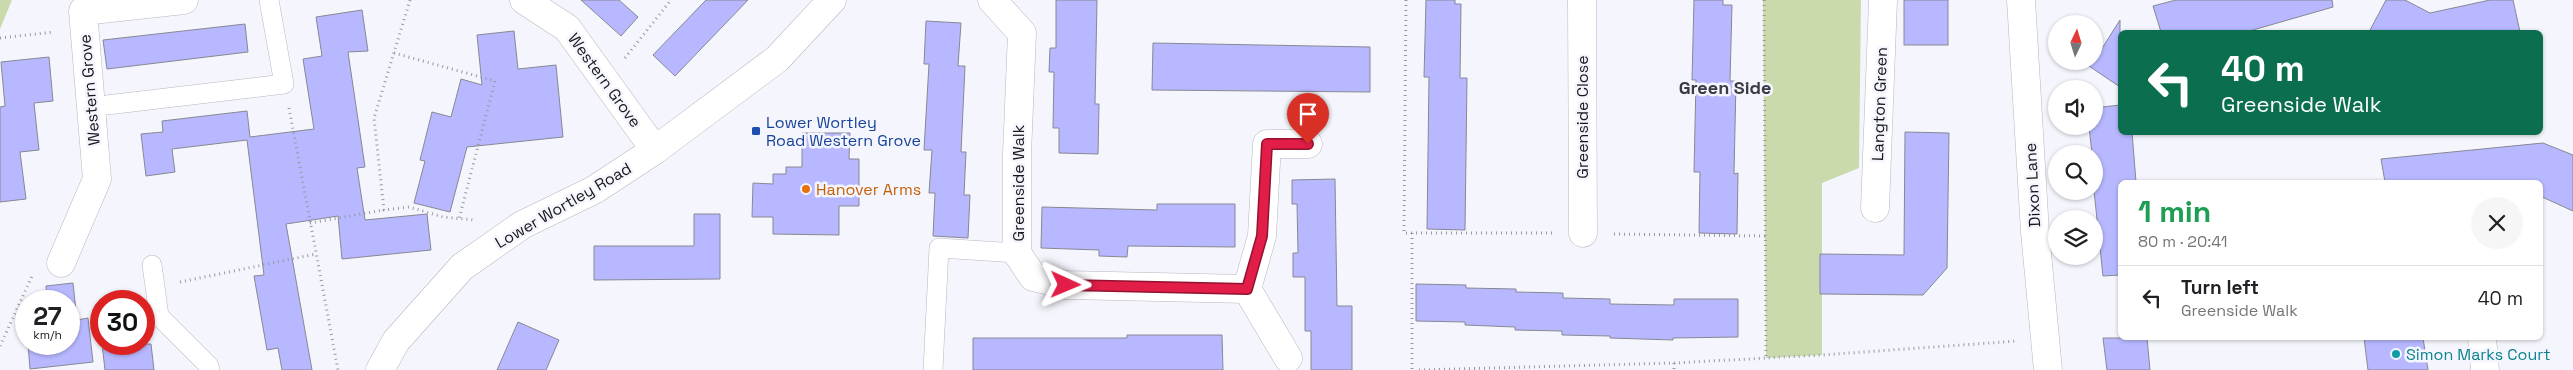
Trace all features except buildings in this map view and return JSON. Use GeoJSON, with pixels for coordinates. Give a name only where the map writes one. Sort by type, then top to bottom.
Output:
{"type":"FeatureCollection","features":[{"type":"Feature","properties":{"kind":"street","name":"Western Grove"},"geometry":{"type":"LineString","coordinates":[[61,263],[97,179],[83,11],[144,2],[184,0]]}},
{"type":"Feature","properties":{"kind":"street","name":"Western Grove"},"geometry":{"type":"LineString","coordinates":[[524,0],[567,28],[655,150]]}},
{"type":"Feature","properties":{"kind":"street","name":"Lower Wortley Road"},"geometry":{"type":"LineString","coordinates":[[380,370],[396,341],[462,267],[522,225],[594,190],[655,150],[777,59],[832,0]]}},
{"type":"Feature","properties":{"kind":"street","name":"Greenside Walk"},"geometry":{"type":"LineString","coordinates":[[992,0],[1022,33],[1017,154],[1017,253],[1033,277],[1066,285],[1247,289]]}},
{"type":"Feature","properties":{"kind":"street","name":"Greenside Close"},"geometry":{"type":"LineString","coordinates":[[1582,0],[1583,234]]}},
{"type":"Feature","properties":{"kind":"street","name":"Langton Green"},"geometry":{"type":"LineString","coordinates":[[1875,208],[1883,0]]}},
{"type":"Feature","properties":{"kind":"street","name":"Dixon Lane"},"geometry":{"type":"LineString","coordinates":[[2022,0],[2035,232],[2048,370]]}},
{"type":"Feature","properties":{"kind":"street"},"geometry":{"type":"LineString","coordinates":[[1288,358],[1247,289],[1262,236],[1267,144],[1308,144]]}},
{"type":"Feature","properties":{"kind":"street"},"geometry":{"type":"LineString","coordinates":[[2482,340],[2484,370]]}},
{"type":"Feature","properties":{"kind":"lane"},"geometry":{"type":"LineString","coordinates":[[269,0],[284,84]]}},
{"type":"Feature","properties":{"kind":"lane","name":"Western Grove"},"geometry":{"type":"LineString","coordinates":[[107,105],[284,84]]}},
{"type":"Feature","properties":{"kind":"lane"},"geometry":{"type":"LineString","coordinates":[[933,370],[939,248],[1017,253]]}},
{"type":"Feature","properties":{"kind":"lane"},"geometry":{"type":"LineString","coordinates":[[152,265],[159,316],[209,366],[210,370]]}},
{"type":"Feature","properties":{"kind":"path"},"geometry":{"type":"LineString","coordinates":[[384,210],[374,118],[410,0]]}},
{"type":"Feature","properties":{"kind":"path"},"geometry":{"type":"LineString","coordinates":[[606,82],[671,0]]}},
{"type":"Feature","properties":{"kind":"path"},"geometry":{"type":"LineString","coordinates":[[1406,0],[1404,233],[1766,236]]}},
{"type":"Feature","properties":{"kind":"path"},"geometry":{"type":"LineString","coordinates":[[1764,0],[1766,358]]}},
{"type":"Feature","properties":{"kind":"path"},"geometry":{"type":"LineString","coordinates":[[0,38],[84,29]]}},
{"type":"Feature","properties":{"kind":"path"},"geometry":{"type":"LineString","coordinates":[[394,52],[495,81],[459,219]]}},
{"type":"Feature","properties":{"kind":"path"},"geometry":{"type":"LineString","coordinates":[[284,84],[338,370]]}},
{"type":"Feature","properties":{"kind":"path"},"geometry":{"type":"LineString","coordinates":[[310,223],[409,207],[443,217],[477,221]]}},
{"type":"Feature","properties":{"kind":"path"},"geometry":{"type":"LineString","coordinates":[[1412,233],[1412,370]]}},
{"type":"Feature","properties":{"kind":"path"},"geometry":{"type":"LineString","coordinates":[[155,286],[316,254]]}},
{"type":"Feature","properties":{"kind":"path"},"geometry":{"type":"LineString","coordinates":[[0,346],[35,270],[61,263]]}},
{"type":"Feature","properties":{"kind":"path"},"geometry":{"type":"LineString","coordinates":[[1419,370],[1766,358],[2045,339]]}},
{"type":"Feature","properties":{"kind":"path"},"geometry":{"type":"LineString","coordinates":[[1674,362],[1674,370]]}},
{"type":"Feature","properties":{"kind":"green space"},"geometry":{"type":"Polygon","coordinates":[[[0,0],[12,0],[0,29],[0,0]]]}},
{"type":"Feature","properties":{"kind":"green space"},"geometry":{"type":"Polygon","coordinates":[[[1763,0],[1861,0],[1859,168],[1822,183],[1822,355],[1766,358],[1763,0]]]}},
{"type":"Feature","properties":{"kind":"place","name":"Lower Wortley Road Western Grove"},"geometry":{"type":"Point","coordinates":[756,131]}},
{"type":"Feature","properties":{"kind":"place","name":"Hanover Arms"},"geometry":{"type":"Point","coordinates":[806,189]}},
{"type":"Feature","properties":{"kind":"place","name":"Simon Marks Court"},"geometry":{"type":"Point","coordinates":[2396,354]}},
{"type":"Feature","properties":{"kind":"district","name":"Green Side"},"geometry":{"type":"Point","coordinates":[1725,88]}},
{"type":"Feature","properties":{"kind":"route"},"geometry":{"type":"LineString","coordinates":[[1066,285],[1247,289],[1262,236],[1267,144],[1308,144]]}}]}
